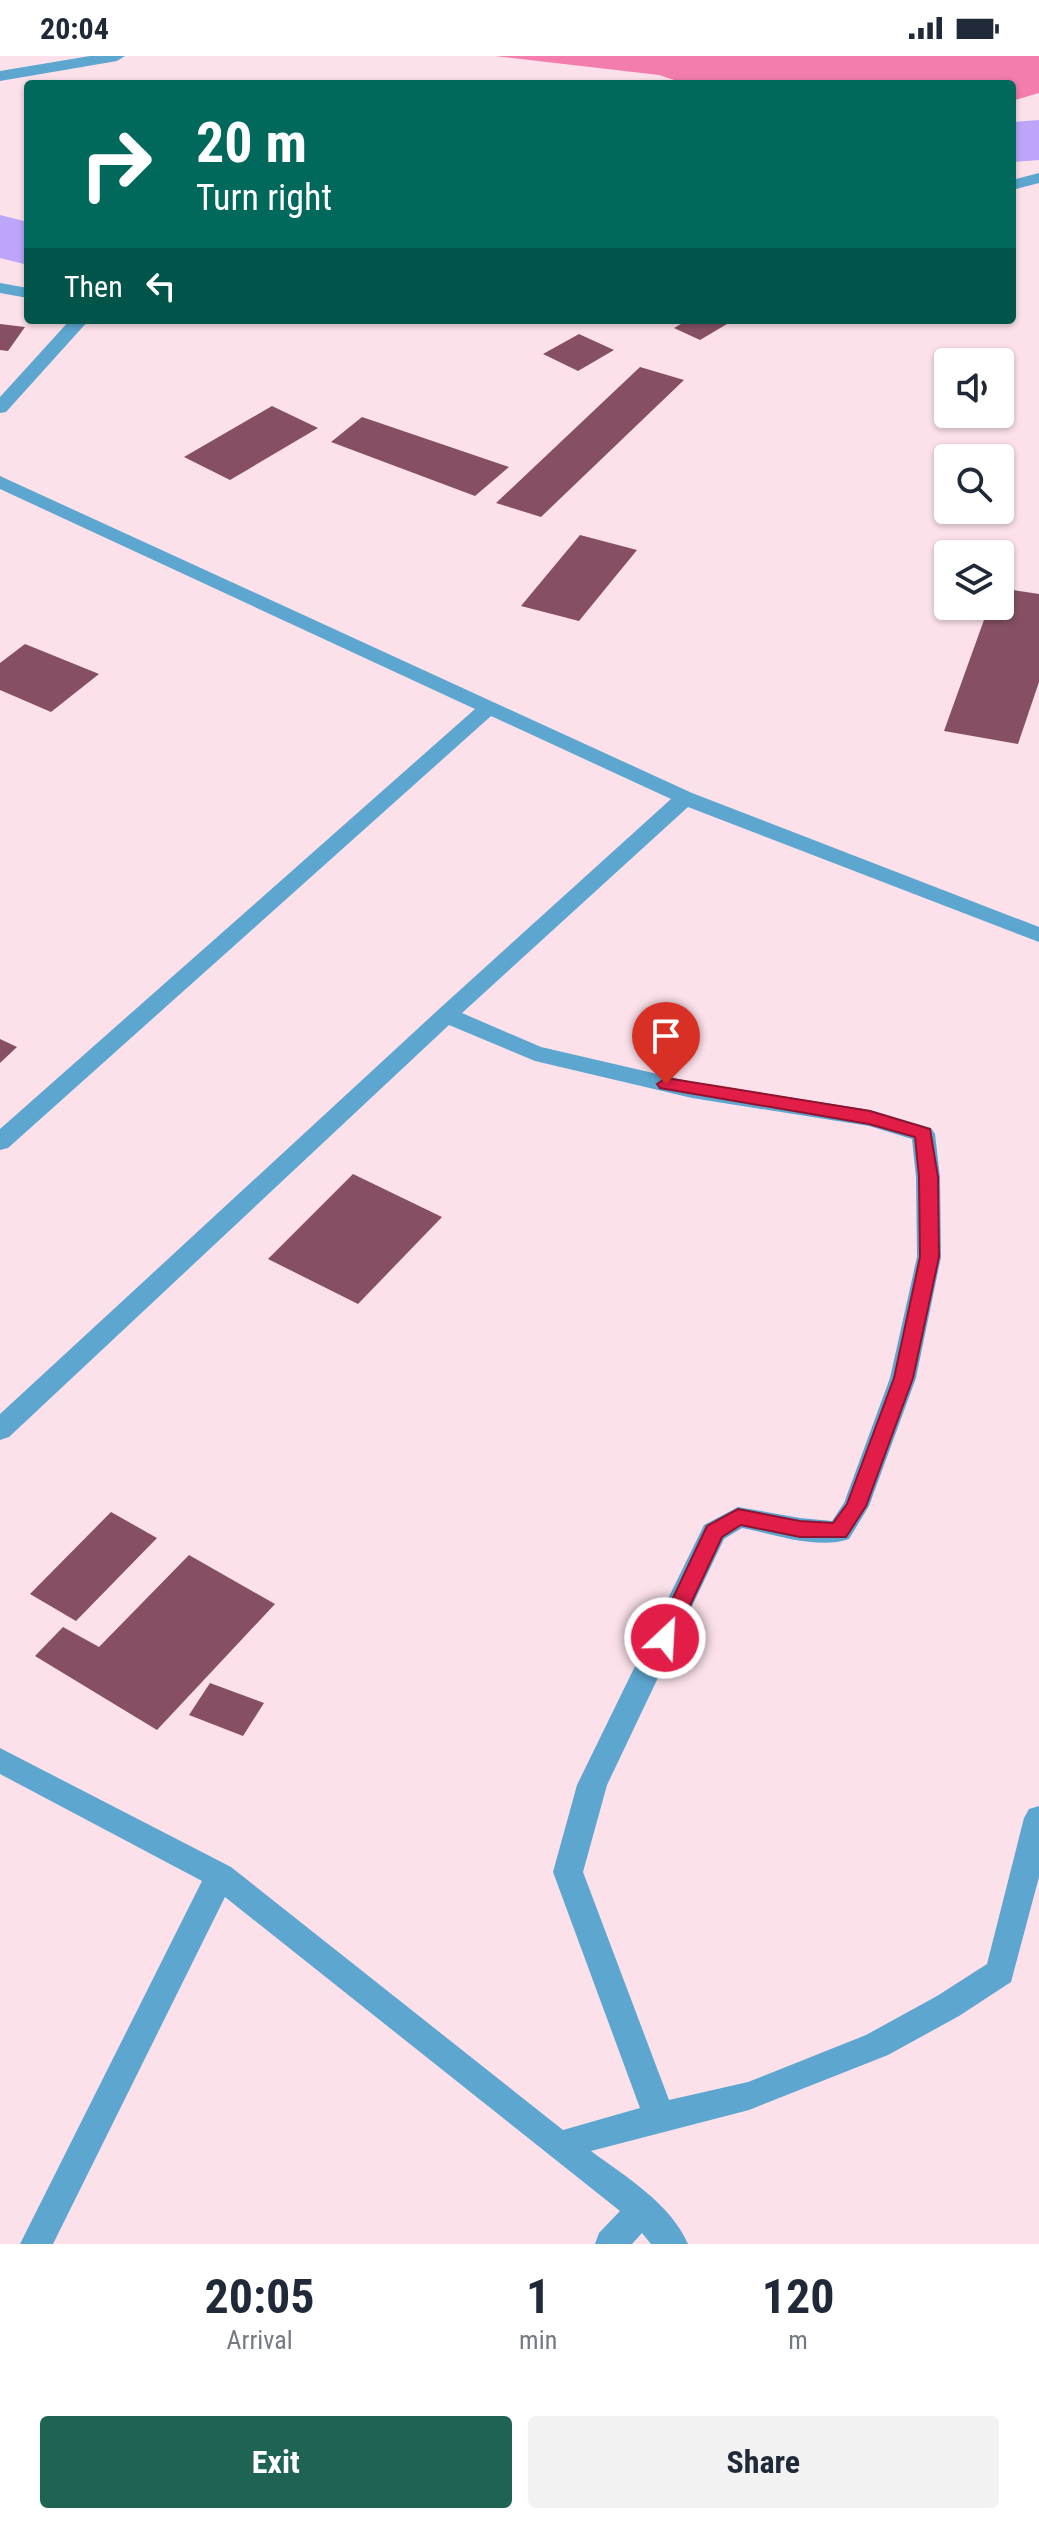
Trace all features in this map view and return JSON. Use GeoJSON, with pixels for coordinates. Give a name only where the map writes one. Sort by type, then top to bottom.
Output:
{"type":"FeatureCollection","features":[{"type":"Feature","properties":{"kind":"street"},"geometry":{"type":"LineString","coordinates":[[0,76],[117,56]]}},
{"type":"Feature","properties":{"kind":"street"},"geometry":{"type":"LineString","coordinates":[[1016,184],[1039,178]]}},
{"type":"Feature","properties":{"kind":"street"},"geometry":{"type":"LineString","coordinates":[[0,288],[24,292]]}},
{"type":"Feature","properties":{"kind":"street"},"geometry":{"type":"LineString","coordinates":[[0,408],[76,324]]}},
{"type":"Feature","properties":{"kind":"street"},"geometry":{"type":"LineString","coordinates":[[0,482],[685,798],[1039,935]]}},
{"type":"Feature","properties":{"kind":"street"},"geometry":{"type":"LineString","coordinates":[[0,1142],[488,708]]}},
{"type":"Feature","properties":{"kind":"street"},"geometry":{"type":"LineString","coordinates":[[0,1430],[446,1015],[685,798]]}},
{"type":"Feature","properties":{"kind":"street"},"geometry":{"type":"LineString","coordinates":[[446,1015],[535,1053],[692,1090],[870,1118],[923,1134],[928,1177],[929,1257],[903,1378],[856,1506],[839,1532],[800,1529],[738,1517],[714,1532],[592,1785],[568,1872],[659,2117]]}},
{"type":"Feature","properties":{"kind":"street"},"geometry":{"type":"LineString","coordinates":[[0,1760],[220,1876],[559,2146],[643,2209],[672,2244]]}},
{"type":"Feature","properties":{"kind":"street"},"geometry":{"type":"LineString","coordinates":[[559,2146],[659,2117],[749,2096],[877,2045],[948,2006],[1000,1972],[1039,1818]]}},
{"type":"Feature","properties":{"kind":"street"},"geometry":{"type":"LineString","coordinates":[[36,2244],[220,1876]]}},
{"type":"Feature","properties":{"kind":"street"},"geometry":{"type":"LineString","coordinates":[[611,2244],[643,2209]]}},
{"type":"Feature","properties":{"kind":"shaded area"},"geometry":{"type":"Polygon","coordinates":[[[495,56],[1039,56],[1039,93],[1016,100],[1016,80],[674,80],[659,75],[495,56]]]}},
{"type":"Feature","properties":{"kind":"building"},"geometry":{"type":"Polygon","coordinates":[[[0,324],[25,327],[8,351],[0,350],[0,324]]]}},
{"type":"Feature","properties":{"kind":"building"},"geometry":{"type":"Polygon","coordinates":[[[681,324],[727,324],[700,340],[674,328],[681,324]]]}},
{"type":"Feature","properties":{"kind":"building"},"geometry":{"type":"Polygon","coordinates":[[[579,334],[614,350],[578,371],[543,354],[579,334]]]}},
{"type":"Feature","properties":{"kind":"building"},"geometry":{"type":"Polygon","coordinates":[[[640,367],[684,380],[541,517],[496,503],[640,367]]]}},
{"type":"Feature","properties":{"kind":"building"},"geometry":{"type":"Polygon","coordinates":[[[272,406],[318,428],[230,480],[184,457],[272,406]]]}},
{"type":"Feature","properties":{"kind":"building"},"geometry":{"type":"Polygon","coordinates":[[[362,417],[509,467],[475,496],[331,442],[362,417]]]}},
{"type":"Feature","properties":{"kind":"building"},"geometry":{"type":"Polygon","coordinates":[[[580,535],[637,550],[579,621],[521,606],[580,535]]]}},
{"type":"Feature","properties":{"kind":"building"},"geometry":{"type":"Polygon","coordinates":[[[1014,590],[1039,594],[1039,682],[1018,744],[944,731],[984,620],[1014,620],[1014,590]]]}},
{"type":"Feature","properties":{"kind":"building"},"geometry":{"type":"Polygon","coordinates":[[[25,644],[99,674],[51,712],[0,690],[0,663],[25,644]]]}},
{"type":"Feature","properties":{"kind":"building"},"geometry":{"type":"Polygon","coordinates":[[[0,1039],[17,1047],[0,1063],[0,1039]]]}},
{"type":"Feature","properties":{"kind":"building"},"geometry":{"type":"Polygon","coordinates":[[[353,1174],[442,1217],[358,1304],[268,1259],[353,1174]]]}},
{"type":"Feature","properties":{"kind":"building"},"geometry":{"type":"Polygon","coordinates":[[[111,1512],[157,1538],[76,1621],[30,1594],[111,1512]]]}},
{"type":"Feature","properties":{"kind":"building"},"geometry":{"type":"Polygon","coordinates":[[[189,1555],[275,1604],[157,1730],[35,1656],[63,1627],[99,1647],[189,1555]]]}},
{"type":"Feature","properties":{"kind":"building"},"geometry":{"type":"Polygon","coordinates":[[[210,1683],[264,1703],[243,1736],[189,1715],[210,1683]]]}},
{"type":"Feature","properties":{"kind":"waterway"},"geometry":{"type":"LineString","coordinates":[[1016,142],[1039,140]]}},
{"type":"Feature","properties":{"kind":"waterway"},"geometry":{"type":"LineString","coordinates":[[0,236],[24,243]]}},
{"type":"Feature","properties":{"kind":"route"},"geometry":{"type":"LineString","coordinates":[[665,1638],[714,1532],[738,1517],[800,1529],[839,1532],[856,1506],[903,1378],[929,1257],[928,1177],[923,1134],[870,1118],[666,1084]]}}]}
